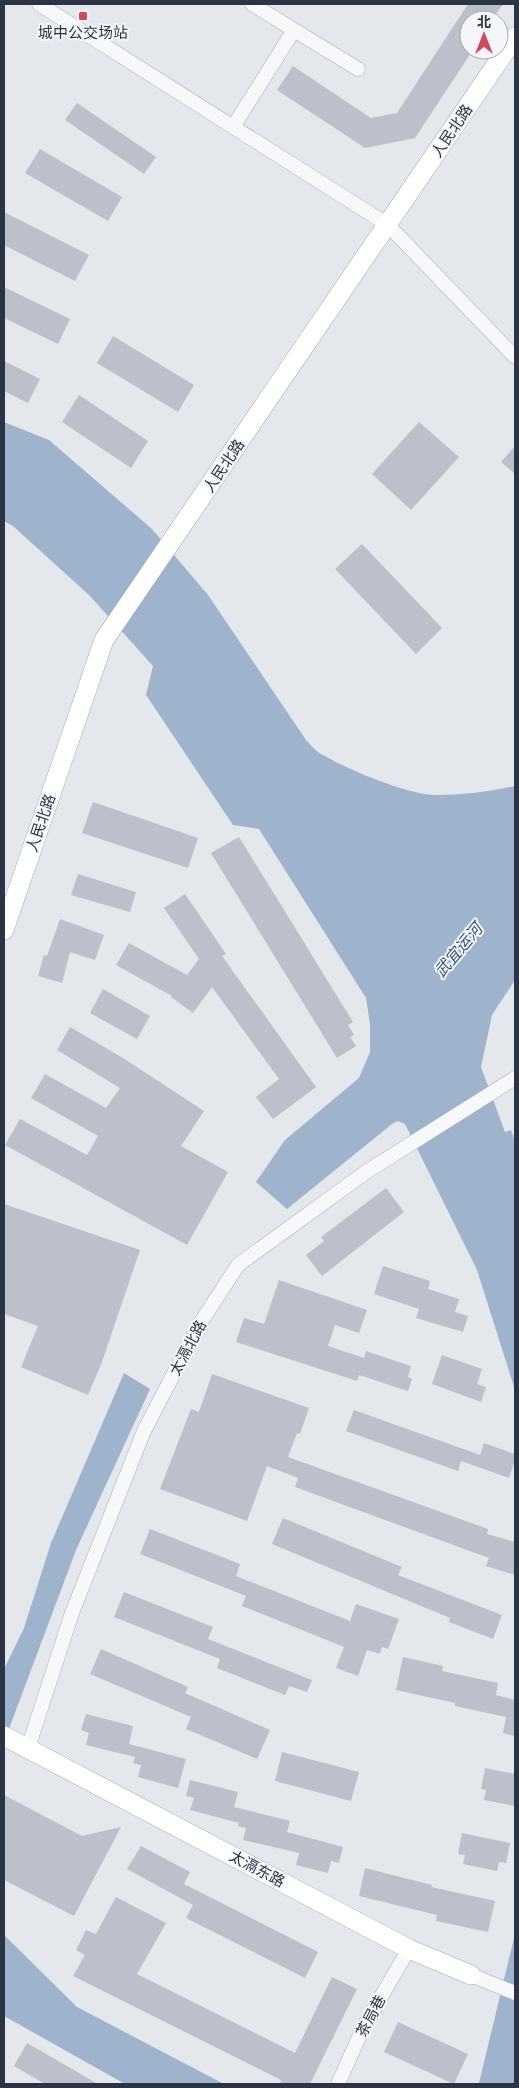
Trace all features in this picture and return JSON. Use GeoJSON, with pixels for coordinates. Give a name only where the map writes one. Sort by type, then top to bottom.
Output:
{"type":"FeatureCollection","features":[{"type":"Feature","properties":{"kind":"main road","name":"人民北路"},"geometry":{"type":"LineString","coordinates":[[4,930],[104,640],[515,37]]}},
{"type":"Feature","properties":{"kind":"main road","name":"太滆东路"},"geometry":{"type":"LineString","coordinates":[[15,1742],[409,1949],[470,1974]]}},
{"type":"Feature","properties":{"kind":"street"},"geometry":{"type":"LineString","coordinates":[[39,4],[388,225],[515,357]]}},
{"type":"Feature","properties":{"kind":"street"},"geometry":{"type":"LineString","coordinates":[[252,4],[358,69]]}},
{"type":"Feature","properties":{"kind":"street"},"geometry":{"type":"LineString","coordinates":[[233,127],[294,30]]}},
{"type":"Feature","properties":{"kind":"street","name":"太滆北路"},"geometry":{"type":"LineString","coordinates":[[15,1742],[72,1613],[144,1432],[199,1325],[238,1265],[366,1172],[510,1081]]}},
{"type":"Feature","properties":{"kind":"street","name":"茶局巷"},"geometry":{"type":"LineString","coordinates":[[338,2084],[364,2026],[409,1949]]}},
{"type":"Feature","properties":{"kind":"street","name":"太滆东路"},"geometry":{"type":"LineString","coordinates":[[470,1974],[515,1993]]}},
{"type":"Feature","properties":{"kind":"water","name":"武宜运河"},"geometry":{"type":"Polygon","coordinates":[[[4,422],[49,440],[152,529],[208,595],[306,740],[318,752],[378,780],[423,794],[465,794],[515,786],[515,980],[492,1015],[481,1067],[505,1132],[511,1130],[515,1141],[515,1390],[477,1270],[405,1124],[398,1121],[392,1124],[287,1209],[256,1182],[285,1140],[359,1078],[370,1052],[370,1024],[366,998],[259,829],[233,825],[146,695],[153,666],[89,595],[13,526],[4,521],[4,422]]]}},
{"type":"Feature","properties":{"kind":"water"},"geometry":{"type":"Polygon","coordinates":[[[124,1373],[150,1389],[76,1550],[4,1742],[4,1669],[24,1628],[51,1543],[124,1373]]]}},
{"type":"Feature","properties":{"kind":"water"},"geometry":{"type":"Polygon","coordinates":[[[515,1934],[515,2084],[479,2084],[479,2083],[515,1934]]]}},
{"type":"Feature","properties":{"kind":"water"},"geometry":{"type":"Polygon","coordinates":[[[4,1935],[77,2007],[224,2084],[125,2084],[4,2016],[4,1935]]]}},
{"type":"Feature","properties":{"kind":"building"},"geometry":{"type":"Polygon","coordinates":[[[468,4],[503,4],[499,10],[464,10],[468,4]]]}},
{"type":"Feature","properties":{"kind":"building"},"geometry":{"type":"Polygon","coordinates":[[[459,18],[459,60],[466,60],[415,138],[365,148],[277,90],[293,66],[371,118],[397,113],[459,18]]]}},
{"type":"Feature","properties":{"kind":"building"},"geometry":{"type":"Polygon","coordinates":[[[77,103],[156,157],[144,174],[65,120],[77,103]]]}},
{"type":"Feature","properties":{"kind":"building"},"geometry":{"type":"Polygon","coordinates":[[[40,149],[122,197],[108,221],[25,173],[40,149]]]}},
{"type":"Feature","properties":{"kind":"building"},"geometry":{"type":"Polygon","coordinates":[[[4,212],[89,255],[75,281],[4,245],[4,212]]]}},
{"type":"Feature","properties":{"kind":"building"},"geometry":{"type":"Polygon","coordinates":[[[4,287],[70,319],[58,344],[4,318],[4,287]]]}},
{"type":"Feature","properties":{"kind":"building"},"geometry":{"type":"Polygon","coordinates":[[[113,336],[194,385],[178,412],[97,363],[113,336]]]}},
{"type":"Feature","properties":{"kind":"building"},"geometry":{"type":"Polygon","coordinates":[[[4,361],[40,379],[28,403],[4,391],[4,361]]]}},
{"type":"Feature","properties":{"kind":"building"},"geometry":{"type":"Polygon","coordinates":[[[79,395],[148,441],[131,468],[62,422],[79,395]]]}},
{"type":"Feature","properties":{"kind":"building"},"geometry":{"type":"Polygon","coordinates":[[[419,422],[459,457],[411,510],[372,474],[419,422]]]}},
{"type":"Feature","properties":{"kind":"building"},"geometry":{"type":"Polygon","coordinates":[[[515,446],[515,474],[501,462],[515,446]]]}},
{"type":"Feature","properties":{"kind":"building"},"geometry":{"type":"Polygon","coordinates":[[[362,544],[442,628],[416,654],[335,569],[362,544]]]}},
{"type":"Feature","properties":{"kind":"building"},"geometry":{"type":"Polygon","coordinates":[[[93,802],[198,838],[188,868],[82,833],[93,802]]]}},
{"type":"Feature","properties":{"kind":"building"},"geometry":{"type":"Polygon","coordinates":[[[239,837],[353,1022],[348,1025],[354,1035],[350,1037],[356,1046],[337,1058],[211,853],[239,837]]]}},
{"type":"Feature","properties":{"kind":"building"},"geometry":{"type":"Polygon","coordinates":[[[78,874],[136,892],[130,912],[71,895],[78,874]]]}},
{"type":"Feature","properties":{"kind":"building"},"geometry":{"type":"Polygon","coordinates":[[[185,894],[226,954],[222,956],[316,1087],[273,1119],[256,1097],[279,1079],[212,987],[193,1013],[172,996],[116,965],[129,943],[187,975],[199,959],[164,908],[185,894]]]}},
{"type":"Feature","properties":{"kind":"building"},"geometry":{"type":"Polygon","coordinates":[[[60,919],[104,935],[95,960],[70,952],[62,983],[38,976],[44,955],[47,956],[60,919]]]}},
{"type":"Feature","properties":{"kind":"building"},"geometry":{"type":"Polygon","coordinates":[[[103,989],[150,1016],[137,1039],[90,1013],[103,989]]]}},
{"type":"Feature","properties":{"kind":"building"},"geometry":{"type":"Polygon","coordinates":[[[70,1027],[123,1058],[204,1111],[181,1146],[228,1172],[187,1245],[5,1145],[20,1119],[87,1155],[98,1136],[31,1098],[45,1074],[106,1108],[120,1088],[57,1050],[70,1027]]]}},
{"type":"Feature","properties":{"kind":"building"},"geometry":{"type":"Polygon","coordinates":[[[386,1188],[404,1212],[322,1276],[306,1255],[324,1241],[321,1237],[386,1188]]]}},
{"type":"Feature","properties":{"kind":"building"},"geometry":{"type":"Polygon","coordinates":[[[4,1204],[140,1250],[102,1362],[88,1395],[21,1367],[38,1326],[4,1314],[4,1204]]]}},
{"type":"Feature","properties":{"kind":"building"},"geometry":{"type":"Polygon","coordinates":[[[383,1266],[430,1281],[428,1289],[459,1299],[455,1312],[468,1316],[463,1332],[416,1318],[419,1309],[374,1294],[383,1266]]]}},
{"type":"Feature","properties":{"kind":"building"},"geometry":{"type":"Polygon","coordinates":[[[279,1280],[367,1310],[359,1333],[335,1325],[328,1346],[364,1358],[366,1351],[411,1366],[408,1377],[412,1379],[408,1391],[359,1375],[357,1381],[236,1342],[244,1318],[264,1324],[279,1280]]]}},
{"type":"Feature","properties":{"kind":"building"},"geometry":{"type":"Polygon","coordinates":[[[442,1355],[482,1369],[477,1384],[486,1387],[481,1402],[432,1384],[442,1355]]]}},
{"type":"Feature","properties":{"kind":"building"},"geometry":{"type":"Polygon","coordinates":[[[212,1374],[309,1408],[300,1434],[297,1433],[288,1457],[488,1529],[487,1534],[515,1542],[515,1575],[486,1566],[489,1558],[295,1487],[298,1478],[267,1466],[247,1521],[160,1489],[191,1409],[199,1412],[212,1374]]]}},
{"type":"Feature","properties":{"kind":"building"},"geometry":{"type":"Polygon","coordinates":[[[354,1410],[480,1455],[484,1443],[515,1454],[509,1478],[461,1461],[458,1471],[346,1431],[354,1410]]]}},
{"type":"Feature","properties":{"kind":"building"},"geometry":{"type":"Polygon","coordinates":[[[283,1518],[402,1567],[398,1575],[502,1615],[493,1639],[449,1622],[450,1618],[272,1544],[283,1518]]]}},
{"type":"Feature","properties":{"kind":"building"},"geometry":{"type":"Polygon","coordinates":[[[150,1529],[240,1564],[236,1576],[350,1621],[356,1604],[399,1619],[388,1649],[382,1647],[380,1654],[367,1650],[358,1676],[336,1668],[344,1647],[242,1606],[246,1596],[140,1554],[150,1529]]]}},
{"type":"Feature","properties":{"kind":"building"},"geometry":{"type":"Polygon","coordinates":[[[124,1592],[213,1627],[208,1639],[312,1680],[307,1692],[289,1686],[285,1695],[217,1668],[220,1659],[114,1617],[124,1592]]]}},
{"type":"Feature","properties":{"kind":"building"},"geometry":{"type":"Polygon","coordinates":[[[101,1649],[188,1687],[185,1693],[270,1730],[257,1759],[186,1729],[191,1717],[90,1674],[101,1649]]]}},
{"type":"Feature","properties":{"kind":"building"},"geometry":{"type":"Polygon","coordinates":[[[403,1657],[443,1666],[442,1671],[498,1683],[496,1695],[515,1700],[515,1736],[503,1733],[506,1717],[396,1690],[403,1657]]]}},
{"type":"Feature","properties":{"kind":"building"},"geometry":{"type":"Polygon","coordinates":[[[86,1714],[133,1726],[129,1744],[186,1759],[178,1788],[138,1777],[141,1765],[133,1763],[135,1757],[86,1745],[89,1733],[81,1730],[86,1714]]]}},
{"type":"Feature","properties":{"kind":"building"},"geometry":{"type":"Polygon","coordinates":[[[282,1752],[359,1772],[351,1801],[275,1781],[282,1752]]]}},
{"type":"Feature","properties":{"kind":"building"},"geometry":{"type":"Polygon","coordinates":[[[485,1768],[515,1774],[515,1806],[484,1800],[486,1790],[481,1789],[485,1768]]]}},
{"type":"Feature","properties":{"kind":"building"},"geometry":{"type":"Polygon","coordinates":[[[190,1780],[238,1792],[234,1807],[290,1821],[287,1832],[343,1847],[339,1863],[331,1861],[328,1873],[296,1865],[299,1853],[243,1840],[246,1828],[238,1826],[239,1823],[190,1810],[194,1798],[186,1796],[190,1780]]]}},
{"type":"Feature","properties":{"kind":"building"},"geometry":{"type":"Polygon","coordinates":[[[4,1795],[82,1836],[121,1827],[74,1916],[4,1880],[4,1795]]]}},
{"type":"Feature","properties":{"kind":"building"},"geometry":{"type":"Polygon","coordinates":[[[462,1833],[510,1843],[506,1863],[499,1862],[497,1871],[463,1864],[465,1855],[458,1854],[462,1833]]]}},
{"type":"Feature","properties":{"kind":"building"},"geometry":{"type":"Polygon","coordinates":[[[141,1846],[190,1872],[184,1884],[318,1952],[305,1978],[186,1918],[193,1905],[127,1869],[141,1846]]]}},
{"type":"Feature","properties":{"kind":"building"},"geometry":{"type":"Polygon","coordinates":[[[365,1868],[432,1885],[431,1887],[495,1901],[488,1932],[436,1921],[437,1915],[359,1896],[365,1868]]]}},
{"type":"Feature","properties":{"kind":"building"},"geometry":{"type":"Polygon","coordinates":[[[116,1897],[166,1923],[137,1974],[295,2053],[332,1977],[357,1989],[310,2084],[280,2084],[281,2080],[73,1976],[85,1955],[76,1950],[86,1930],[96,1934],[116,1897]]]}},
{"type":"Feature","properties":{"kind":"building"},"geometry":{"type":"Polygon","coordinates":[[[398,2022],[468,2054],[454,2084],[384,2052],[398,2022]]]}},
{"type":"Feature","properties":{"kind":"building"},"geometry":{"type":"Polygon","coordinates":[[[27,2043],[98,2084],[45,2084],[14,2066],[27,2043]]]}},
{"type":"Feature","properties":{"kind":"place","name":"城中公交场站"},"geometry":{"type":"Point","coordinates":[83,16]}}]}
